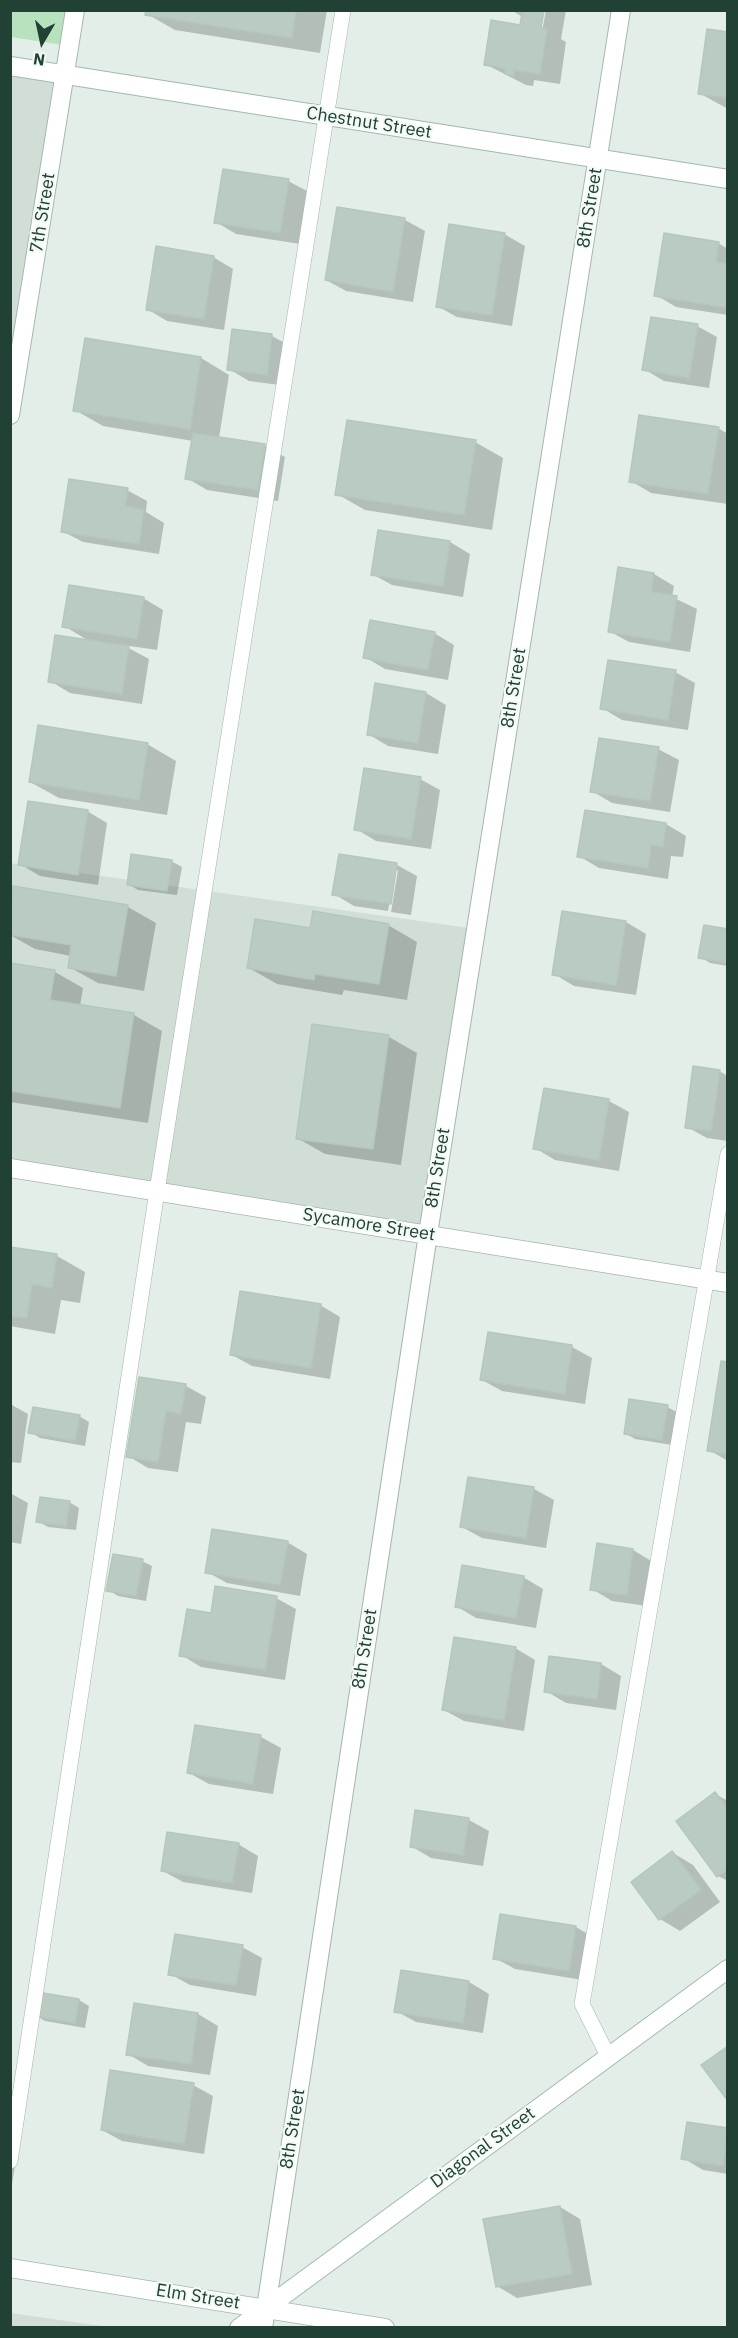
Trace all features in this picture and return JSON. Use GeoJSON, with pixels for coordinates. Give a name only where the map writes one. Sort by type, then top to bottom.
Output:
{"type":"FeatureCollection","features":[{"type":"Feature","properties":{"kind":"street","name":"7th Street"},"geometry":{"type":"LineString","coordinates":[[10,415],[75,10]]}},
{"type":"Feature","properties":{"kind":"street","name":"8th Street"},"geometry":{"type":"LineString","coordinates":[[263,2328],[428,1234],[621,10]]}},
{"type":"Feature","properties":{"kind":"street","name":"Chestnut Street"},"geometry":{"type":"LineString","coordinates":[[10,66],[728,179]]}},
{"type":"Feature","properties":{"kind":"street","name":"Sycamore Street"},"geometry":{"type":"LineString","coordinates":[[10,1168],[728,1283]]}},
{"type":"Feature","properties":{"kind":"street","name":"Diagonal Street"},"geometry":{"type":"LineString","coordinates":[[239,2328],[728,1968]]}},
{"type":"Feature","properties":{"kind":"street","name":"Elm Street"},"geometry":{"type":"LineString","coordinates":[[10,2268],[386,2328]]}},
{"type":"Feature","properties":{"kind":"lane"},"geometry":{"type":"LineString","coordinates":[[10,2161],[157,1191],[344,10]]}},
{"type":"Feature","properties":{"kind":"lane"},"geometry":{"type":"LineString","coordinates":[[608,2056],[582,2004],[728,1154]]}},
{"type":"Feature","properties":{"kind":"shaded area"},"geometry":{"type":"Polygon","coordinates":[[[11,66],[65,75],[11,415],[11,66]]]}},
{"type":"Feature","properties":{"kind":"shaded area"},"geometry":{"type":"Polygon","coordinates":[[[10,863],[476,929],[428,1234],[11,1168],[10,863]]]}},
{"type":"Feature","properties":{"kind":"shaded area"},"geometry":{"type":"Polygon","coordinates":[[[11,2313],[101,2326],[105,2327],[11,2327],[11,2313]]]}},
{"type":"Feature","properties":{"kind":"green space"},"geometry":{"type":"Polygon","coordinates":[[[10,11],[75,11],[70,46],[11,37],[10,11]]]}},
{"type":"Feature","properties":{"kind":"building"},"geometry":{"type":"Polygon","coordinates":[[[146,10],[296,10],[292,38],[145,15],[146,10]]]}},
{"type":"Feature","properties":{"kind":"building"},"geometry":{"type":"Polygon","coordinates":[[[509,10],[544,10],[541,28],[547,29],[540,74],[514,70],[514,76],[505,74],[505,68],[484,65],[491,20],[520,25],[522,13],[509,10]]]}},
{"type":"Feature","properties":{"kind":"building"},"geometry":{"type":"Polygon","coordinates":[[[707,29],[728,32],[728,98],[698,94],[707,29]]]}},
{"type":"Feature","properties":{"kind":"building"},"geometry":{"type":"Polygon","coordinates":[[[223,169],[289,179],[280,233],[214,223],[223,169]]]}},
{"type":"Feature","properties":{"kind":"building"},"geometry":{"type":"Polygon","coordinates":[[[337,207],[405,218],[393,292],[325,280],[337,207]]]}},
{"type":"Feature","properties":{"kind":"building"},"geometry":{"type":"Polygon","coordinates":[[[449,224],[505,233],[492,315],[436,307],[449,224]]]}},
{"type":"Feature","properties":{"kind":"building"},"geometry":{"type":"Polygon","coordinates":[[[664,233],[719,242],[716,262],[728,264],[728,308],[654,296],[664,233]]]}},
{"type":"Feature","properties":{"kind":"building"},"geometry":{"type":"Polygon","coordinates":[[[156,246],[214,256],[204,319],[146,310],[156,246]]]}},
{"type":"Feature","properties":{"kind":"building"},"geometry":{"type":"Polygon","coordinates":[[[651,317],[698,324],[689,378],[642,370],[651,317]]]}},
{"type":"Feature","properties":{"kind":"building"},"geometry":{"type":"Polygon","coordinates":[[[232,329],[272,334],[267,375],[227,370],[232,329]]]}},
{"type":"Feature","properties":{"kind":"building"},"geometry":{"type":"Polygon","coordinates":[[[85,338],[201,357],[190,429],[73,411],[85,338]]]}},
{"type":"Feature","properties":{"kind":"building"},"geometry":{"type":"Polygon","coordinates":[[[639,415],[719,427],[708,494],[629,482],[639,415]]]}},
{"type":"Feature","properties":{"kind":"building"},"geometry":{"type":"Polygon","coordinates":[[[347,420],[476,440],[464,515],[335,495],[347,420]]]}},
{"type":"Feature","properties":{"kind":"building"},"geometry":{"type":"Polygon","coordinates":[[[193,433],[265,444],[258,490],[185,479],[193,433]]]}},
{"type":"Feature","properties":{"kind":"building"},"geometry":{"type":"Polygon","coordinates":[[[69,479],[128,488],[125,506],[144,510],[139,544],[61,532],[69,479]]]}},
{"type":"Feature","properties":{"kind":"building"},"geometry":{"type":"Polygon","coordinates":[[[378,530],[450,541],[443,586],[371,575],[378,530]]]}},
{"type":"Feature","properties":{"kind":"building"},"geometry":{"type":"Polygon","coordinates":[[[618,567],[654,573],[651,592],[677,596],[670,642],[608,632],[618,567]]]}},
{"type":"Feature","properties":{"kind":"building"},"geometry":{"type":"Polygon","coordinates":[[[69,585],[144,597],[137,639],[62,627],[69,585]]]}},
{"type":"Feature","properties":{"kind":"building"},"geometry":{"type":"Polygon","coordinates":[[[370,620],[435,632],[428,670],[363,658],[370,620]]]}},
{"type":"Feature","properties":{"kind":"building"},"geometry":{"type":"Polygon","coordinates":[[[55,635],[129,646],[122,694],[48,682],[55,635]]]}},
{"type":"Feature","properties":{"kind":"building"},"geometry":{"type":"Polygon","coordinates":[[[608,660],[676,670],[668,720],[600,709],[608,660]]]}},
{"type":"Feature","properties":{"kind":"building"},"geometry":{"type":"Polygon","coordinates":[[[375,683],[426,692],[418,743],[367,735],[375,683]]]}},
{"type":"Feature","properties":{"kind":"building"},"geometry":{"type":"Polygon","coordinates":[[[38,725],[148,743],[139,800],[29,782],[38,725]]]}},
{"type":"Feature","properties":{"kind":"building"},"geometry":{"type":"Polygon","coordinates":[[[599,738],[659,747],[650,801],[590,792],[599,738]]]}},
{"type":"Feature","properties":{"kind":"building"},"geometry":{"type":"Polygon","coordinates":[[[364,768],[421,777],[411,839],[354,830],[364,768]]]}},
{"type":"Feature","properties":{"kind":"building"},"geometry":{"type":"Polygon","coordinates":[[[28,801],[88,810],[78,875],[18,865],[28,801]]]}},
{"type":"Feature","properties":{"kind":"building"},"geometry":{"type":"Polygon","coordinates":[[[585,810],[666,823],[663,847],[651,845],[648,868],[577,857],[585,810]]]}},
{"type":"Feature","properties":{"kind":"building"},"geometry":{"type":"Polygon","coordinates":[[[131,854],[172,860],[167,891],[127,885],[131,854]]]}},
{"type":"Feature","properties":{"kind":"building"},"geometry":{"type":"Polygon","coordinates":[[[339,854],[397,863],[391,904],[332,895],[339,854]]]}},
{"type":"Feature","properties":{"kind":"building"},"geometry":{"type":"Polygon","coordinates":[[[13,886],[128,905],[116,976],[68,968],[71,945],[10,935],[13,886]]]}},
{"type":"Feature","properties":{"kind":"building"},"geometry":{"type":"Polygon","coordinates":[[[313,911],[389,924],[379,984],[315,974],[314,980],[247,968],[255,919],[310,928],[313,911]]]}},
{"type":"Feature","properties":{"kind":"building"},"geometry":{"type":"Polygon","coordinates":[[[562,911],[626,921],[616,985],[552,975],[562,911]]]}},
{"type":"Feature","properties":{"kind":"building"},"geometry":{"type":"Polygon","coordinates":[[[704,925],[728,929],[727,963],[698,958],[704,925]]]}},
{"type":"Feature","properties":{"kind":"building"},"geometry":{"type":"Polygon","coordinates":[[[10,963],[55,970],[50,1000],[134,1013],[120,1108],[10,1091],[10,963]]]}},
{"type":"Feature","properties":{"kind":"building"},"geometry":{"type":"Polygon","coordinates":[[[312,1024],[389,1035],[373,1149],[296,1139],[312,1024]]]}},
{"type":"Feature","properties":{"kind":"building"},"geometry":{"type":"Polygon","coordinates":[[[693,1066],[720,1070],[711,1131],[685,1128],[693,1066]]]}},
{"type":"Feature","properties":{"kind":"building"},"geometry":{"type":"Polygon","coordinates":[[[544,1088],[609,1099],[599,1160],[533,1149],[544,1088]]]}},
{"type":"Feature","properties":{"kind":"building"},"geometry":{"type":"Polygon","coordinates":[[[10,1247],[57,1254],[52,1288],[32,1284],[27,1318],[10,1316],[10,1247]]]}},
{"type":"Feature","properties":{"kind":"building"},"geometry":{"type":"Polygon","coordinates":[[[240,1291],[321,1304],[311,1368],[230,1355],[240,1291]]]}},
{"type":"Feature","properties":{"kind":"building"},"geometry":{"type":"Polygon","coordinates":[[[488,1332],[572,1345],[565,1394],[480,1380],[488,1332]]]}},
{"type":"Feature","properties":{"kind":"building"},"geometry":{"type":"Polygon","coordinates":[[[721,1361],[728,1362],[728,1454],[707,1451],[721,1361]]]}},
{"type":"Feature","properties":{"kind":"building"},"geometry":{"type":"Polygon","coordinates":[[[139,1377],[186,1384],[181,1414],[166,1411],[158,1462],[126,1457],[139,1377]]]}},
{"type":"Feature","properties":{"kind":"building"},"geometry":{"type":"Polygon","coordinates":[[[629,1399],[668,1405],[662,1440],[624,1434],[629,1399]]]}},
{"type":"Feature","properties":{"kind":"building"},"geometry":{"type":"Polygon","coordinates":[[[33,1407],[80,1415],[75,1441],[28,1433],[33,1407]]]}},
{"type":"Feature","properties":{"kind":"building"},"geometry":{"type":"Polygon","coordinates":[[[468,1477],[534,1487],[526,1538],[460,1527],[468,1477]]]}},
{"type":"Feature","properties":{"kind":"building"},"geometry":{"type":"Polygon","coordinates":[[[40,1497],[70,1501],[66,1526],[36,1522],[40,1497]]]}},
{"type":"Feature","properties":{"kind":"building"},"geometry":{"type":"Polygon","coordinates":[[[212,1529],[288,1541],[280,1585],[205,1573],[212,1529]]]}},
{"type":"Feature","properties":{"kind":"building"},"geometry":{"type":"Polygon","coordinates":[[[597,1543],[633,1549],[627,1595],[590,1590],[597,1543]]]}},
{"type":"Feature","properties":{"kind":"building"},"geometry":{"type":"Polygon","coordinates":[[[113,1554],[143,1559],[136,1596],[106,1591],[113,1554]]]}},
{"type":"Feature","properties":{"kind":"building"},"geometry":{"type":"Polygon","coordinates":[[[462,1565],[524,1576],[516,1618],[455,1607],[462,1565]]]}},
{"type":"Feature","properties":{"kind":"building"},"geometry":{"type":"Polygon","coordinates":[[[215,1586],[277,1596],[265,1670],[179,1656],[187,1609],[211,1613],[215,1586]]]}},
{"type":"Feature","properties":{"kind":"building"},"geometry":{"type":"Polygon","coordinates":[[[454,1637],[516,1647],[504,1720],[442,1710],[454,1637]]]}},
{"type":"Feature","properties":{"kind":"building"},"geometry":{"type":"Polygon","coordinates":[[[549,1656],[601,1663],[597,1699],[544,1692],[549,1656]]]}},
{"type":"Feature","properties":{"kind":"building"},"geometry":{"type":"Polygon","coordinates":[[[195,1725],[261,1735],[253,1784],[187,1773],[195,1725]]]}},
{"type":"Feature","properties":{"kind":"building"},"geometry":{"type":"Polygon","coordinates":[[[715,1792],[728,1809],[728,1869],[717,1877],[676,1821],[715,1792]]]}},
{"type":"Feature","properties":{"kind":"building"},"geometry":{"type":"Polygon","coordinates":[[[415,1810],[469,1818],[463,1855],[410,1847],[415,1810]]]}},
{"type":"Feature","properties":{"kind":"building"},"geometry":{"type":"Polygon","coordinates":[[[167,1832],[239,1843],[232,1883],[161,1871],[167,1832]]]}},
{"type":"Feature","properties":{"kind":"building"},"geometry":{"type":"Polygon","coordinates":[[[672,1851],[701,1890],[659,1920],[631,1882],[672,1851]]]}},
{"type":"Feature","properties":{"kind":"building"},"geometry":{"type":"Polygon","coordinates":[[[500,1914],[576,1926],[569,1971],[493,1959],[500,1914]]]}},
{"type":"Feature","properties":{"kind":"building"},"geometry":{"type":"Polygon","coordinates":[[[175,1934],[243,1945],[236,1985],[168,1975],[175,1934]]]}},
{"type":"Feature","properties":{"kind":"building"},"geometry":{"type":"Polygon","coordinates":[[[401,1970],[469,1981],[463,2023],[394,2012],[401,1970]]]}},
{"type":"Feature","properties":{"kind":"building"},"geometry":{"type":"Polygon","coordinates":[[[37,1992],[79,1999],[75,2023],[33,2016],[37,1992]]]}},
{"type":"Feature","properties":{"kind":"building"},"geometry":{"type":"Polygon","coordinates":[[[134,2003],[198,2013],[191,2064],[126,2055],[134,2003]]]}},
{"type":"Feature","properties":{"kind":"building"},"geometry":{"type":"Polygon","coordinates":[[[728,2046],[728,2101],[701,2065],[728,2046]]]}},
{"type":"Feature","properties":{"kind":"building"},"geometry":{"type":"Polygon","coordinates":[[[110,2070],[194,2083],[184,2144],[101,2130],[110,2070]]]}},
{"type":"Feature","properties":{"kind":"building"},"geometry":{"type":"Polygon","coordinates":[[[687,2122],[728,2128],[723,2166],[681,2159],[687,2122]]]}},
{"type":"Feature","properties":{"kind":"building"},"geometry":{"type":"Polygon","coordinates":[[[560,2206],[572,2274],[496,2287],[483,2219],[560,2206]]]}}]}
